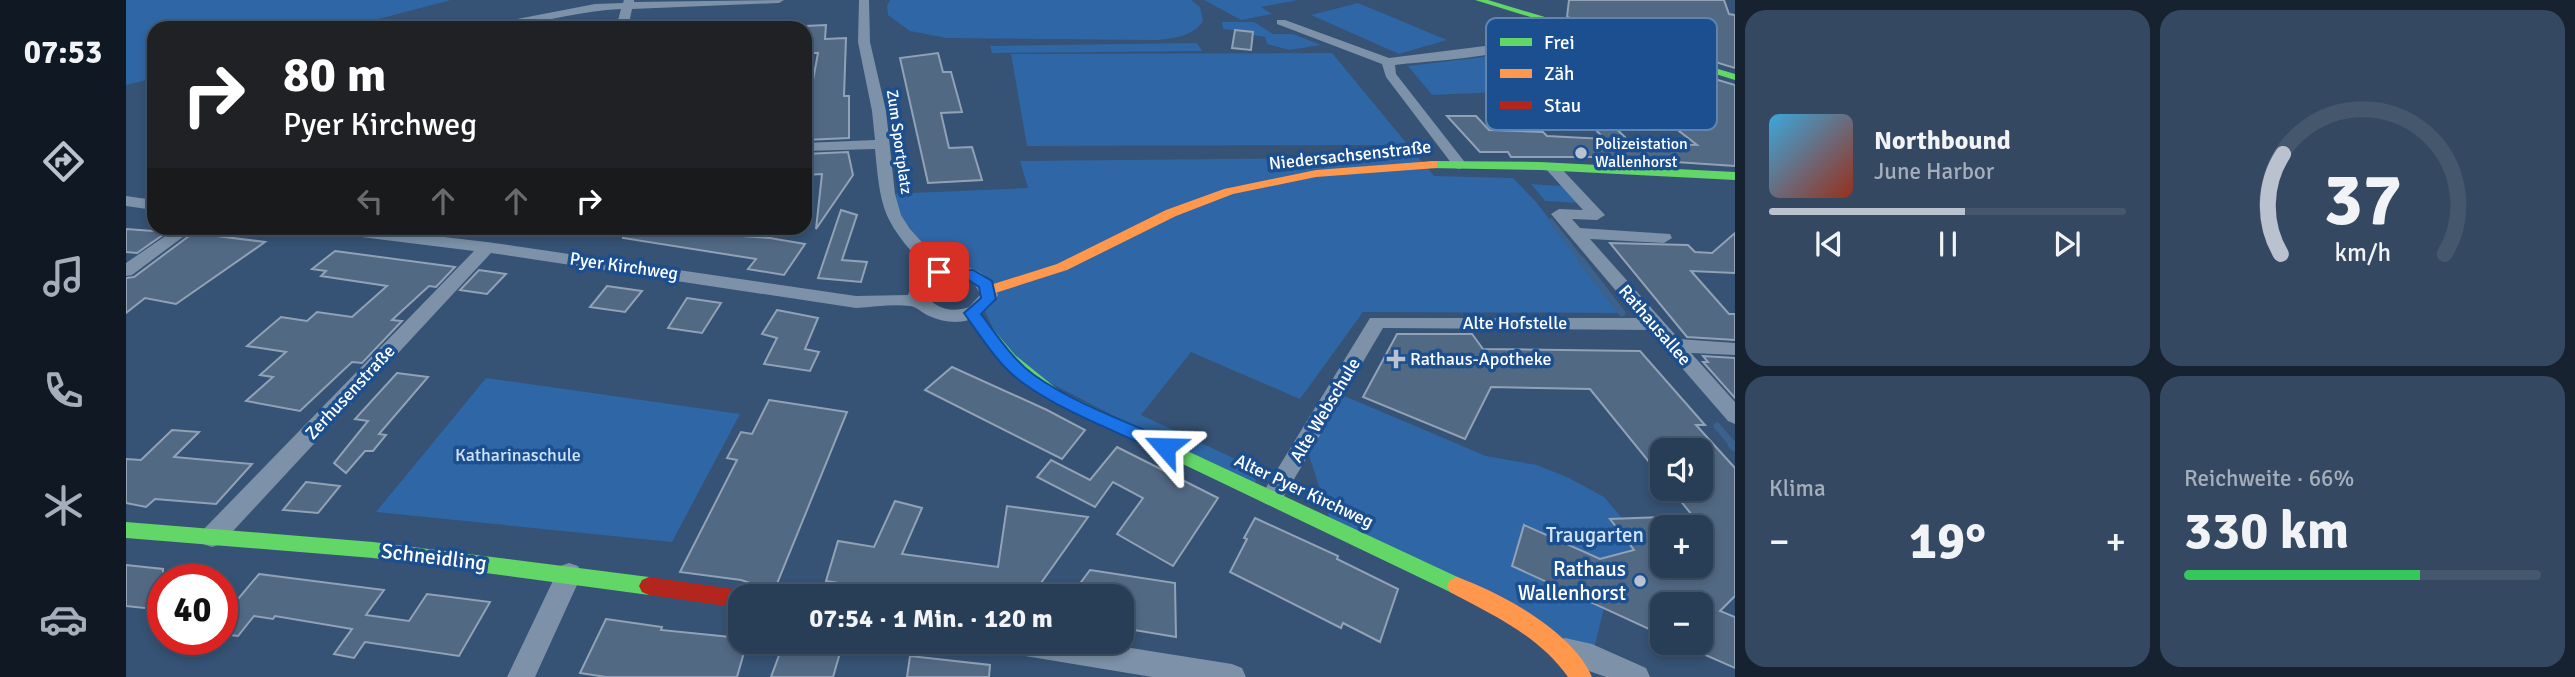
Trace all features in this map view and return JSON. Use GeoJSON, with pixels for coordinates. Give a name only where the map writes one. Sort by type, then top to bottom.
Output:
{"type":"FeatureCollection","features":[{"type":"Feature","properties":{"kind":"street"},"geometry":{"type":"LineString","coordinates":[[522,21],[629,3],[779,0]]}},
{"type":"Feature","properties":{"kind":"street","name":"Zum Sportplatz"},"geometry":{"type":"LineString","coordinates":[[864,0],[864,42],[879,111],[887,194],[893,215],[903,232],[939,272]]}},
{"type":"Feature","properties":{"kind":"street"},"geometry":{"type":"LineString","coordinates":[[1479,0],[1539,18]]}},
{"type":"Feature","properties":{"kind":"street"},"geometry":{"type":"LineString","coordinates":[[624,21],[629,3]]}},
{"type":"Feature","properties":{"kind":"street"},"geometry":{"type":"LineString","coordinates":[[1281,22],[1388,62],[1486,49]]}},
{"type":"Feature","properties":{"kind":"street"},"geometry":{"type":"LineString","coordinates":[[1388,62],[1390,74],[1460,165]]}},
{"type":"Feature","properties":{"kind":"street"},"geometry":{"type":"LineString","coordinates":[[1717,72],[1735,77]]}},
{"type":"Feature","properties":{"kind":"street"},"geometry":{"type":"LineString","coordinates":[[812,147],[883,144]]}},
{"type":"Feature","properties":{"kind":"street","name":"Niedersachsenstraße"},"geometry":{"type":"LineString","coordinates":[[989,290],[1055,270],[1168,213],[1227,192],[1261,183],[1313,175],[1460,165],[1735,176]]}},
{"type":"Feature","properties":{"kind":"street","name":"Rathausallee"},"geometry":{"type":"LineString","coordinates":[[1553,168],[1597,215],[1559,214],[1735,416]]}},
{"type":"Feature","properties":{"kind":"street"},"geometry":{"type":"LineString","coordinates":[[126,201],[147,204]]}},
{"type":"Feature","properties":{"kind":"street"},"geometry":{"type":"LineString","coordinates":[[1575,233],[1664,238]]}},
{"type":"Feature","properties":{"kind":"street"},"geometry":{"type":"LineString","coordinates":[[126,271],[177,235]]}},
{"type":"Feature","properties":{"kind":"street","name":"Pyer Kirchweg"},"geometry":{"type":"LineString","coordinates":[[387,235],[487,247],[856,302],[918,300],[934,313],[960,316],[972,313]]}},
{"type":"Feature","properties":{"kind":"street","name":"Zerhusenstraße"},"geometry":{"type":"LineString","coordinates":[[212,537],[487,247]]}},
{"type":"Feature","properties":{"kind":"street"},"geometry":{"type":"LineString","coordinates":[[918,300],[916,293],[922,280],[939,272],[962,271],[981,279],[989,290],[988,299],[972,313]]}},
{"type":"Feature","properties":{"kind":"street","name":"Alter Pyer Kirchweg"},"geometry":{"type":"LineString","coordinates":[[972,313],[1008,361],[1037,384],[1520,619],[1561,649]]}},
{"type":"Feature","properties":{"kind":"street","name":"Alte Hofstelle"},"geometry":{"type":"LineString","coordinates":[[1377,322],[1653,324]]}},
{"type":"Feature","properties":{"kind":"street","name":"Alte Webschule"},"geometry":{"type":"LineString","coordinates":[[1272,497],[1377,322]]}},
{"type":"Feature","properties":{"kind":"street"},"geometry":{"type":"LineString","coordinates":[[1672,345],[1735,349]]}},
{"type":"Feature","properties":{"kind":"street","name":"Schneidling"},"geometry":{"type":"LineString","coordinates":[[126,530],[373,550],[569,573],[728,597]]}},
{"type":"Feature","properties":{"kind":"street"},"geometry":{"type":"LineString","coordinates":[[521,677],[569,573]]}},
{"type":"Feature","properties":{"kind":"street"},"geometry":{"type":"LineString","coordinates":[[1561,649],[1581,677]]}},
{"type":"Feature","properties":{"kind":"street"},"geometry":{"type":"LineString","coordinates":[[1561,649],[1592,657],[1636,677]]}},
{"type":"Feature","properties":{"kind":"street"},"geometry":{"type":"LineString","coordinates":[[1088,654],[1232,677]]}},
{"type":"Feature","properties":{"kind":"green space"},"geometry":{"type":"Polygon","coordinates":[[[126,0],[451,0],[371,21],[147,21],[147,80],[126,85],[126,0]]]}},
{"type":"Feature","properties":{"kind":"green space"},"geometry":{"type":"Polygon","coordinates":[[[890,0],[1191,0],[1200,7],[1203,21],[1189,33],[1158,40],[946,38],[910,31],[888,15],[887,6],[890,0]]]}},
{"type":"Feature","properties":{"kind":"green space"},"geometry":{"type":"Polygon","coordinates":[[[1204,0],[1299,0],[1261,7],[1272,14],[1241,20],[1204,0]]]}},
{"type":"Feature","properties":{"kind":"green space"},"geometry":{"type":"Polygon","coordinates":[[[1358,3],[1447,40],[1399,54],[1311,15],[1358,3]]]}},
{"type":"Feature","properties":{"kind":"green space"},"geometry":{"type":"Polygon","coordinates":[[[1222,22],[1254,22],[1273,34],[1293,34],[1321,45],[1289,50],[1267,44],[1265,37],[1253,35],[1253,32],[1223,29],[1222,22]]]}},
{"type":"Feature","properties":{"kind":"green space"},"geometry":{"type":"Polygon","coordinates":[[[1197,43],[1202,51],[992,53],[990,46],[1197,43]]]}},
{"type":"Feature","properties":{"kind":"green space"},"geometry":{"type":"Polygon","coordinates":[[[1332,53],[1408,145],[1027,146],[1011,54],[1332,53]]]}},
{"type":"Feature","properties":{"kind":"green space"},"geometry":{"type":"Polygon","coordinates":[[[1486,57],[1486,93],[1432,95],[1408,66],[1486,57]]]}},
{"type":"Feature","properties":{"kind":"green space"},"geometry":{"type":"Polygon","coordinates":[[[1418,157],[1434,176],[1513,178],[1536,202],[1622,313],[1363,312],[1300,399],[1191,352],[1141,415],[1257,469],[1255,489],[1008,361],[983,307],[981,279],[939,272],[887,194],[1028,188],[1020,161],[1418,157]]]}},
{"type":"Feature","properties":{"kind":"green space"},"geometry":{"type":"Polygon","coordinates":[[[1531,184],[1562,186],[1580,203],[1545,201],[1531,184]]]}},
{"type":"Feature","properties":{"kind":"green space","name":"Katharinaschule"},"geometry":{"type":"Polygon","coordinates":[[[486,378],[740,414],[672,542],[376,512],[486,378]]]}},
{"type":"Feature","properties":{"kind":"green space","name":"Traugarten"},"geometry":{"type":"Polygon","coordinates":[[[1335,392],[1486,456],[1537,465],[1604,497],[1622,518],[1611,519],[1638,549],[1599,559],[1524,525],[1512,566],[1604,608],[1592,657],[1332,526],[1305,443],[1335,392]]]}},
{"type":"Feature","properties":{"kind":"building"},"geometry":{"type":"Polygon","coordinates":[[[1569,0],[1724,0],[1729,14],[1735,15],[1735,68],[1717,63],[1717,18],[1567,17],[1569,0]]]}},
{"type":"Feature","properties":{"kind":"building"},"geometry":{"type":"Polygon","coordinates":[[[826,25],[825,39],[846,38],[844,96],[849,96],[849,138],[812,140],[812,86],[818,53],[812,53],[812,26],[826,25]]]}},
{"type":"Feature","properties":{"kind":"building"},"geometry":{"type":"Polygon","coordinates":[[[1235,30],[1253,32],[1251,50],[1232,48],[1235,30]]]}},
{"type":"Feature","properties":{"kind":"building"},"geometry":{"type":"Polygon","coordinates":[[[938,53],[943,72],[951,72],[962,112],[941,113],[949,148],[972,147],[982,180],[928,183],[900,58],[938,53]]]}},
{"type":"Feature","properties":{"kind":"building"},"geometry":{"type":"Polygon","coordinates":[[[1717,80],[1735,85],[1735,166],[1601,157],[1511,157],[1508,152],[1480,152],[1447,116],[1476,116],[1486,130],[1543,132],[1547,136],[1604,139],[1596,130],[1618,130],[1631,143],[1697,145],[1678,130],[1717,130],[1717,80]]]}},
{"type":"Feature","properties":{"kind":"building"},"geometry":{"type":"Polygon","coordinates":[[[848,152],[853,175],[816,229],[822,174],[812,175],[812,154],[848,152]]]}},
{"type":"Feature","properties":{"kind":"building"},"geometry":{"type":"Polygon","coordinates":[[[841,210],[857,215],[842,260],[867,262],[861,282],[818,278],[841,210]]]}},
{"type":"Feature","properties":{"kind":"building"},"geometry":{"type":"Polygon","coordinates":[[[126,229],[147,231],[147,235],[163,235],[137,253],[126,252],[126,229]]]}},
{"type":"Feature","properties":{"kind":"building"},"geometry":{"type":"Polygon","coordinates":[[[1735,233],[1735,273],[1691,271],[1729,314],[1735,314],[1735,340],[1687,337],[1610,243],[1688,245],[1695,252],[1712,253],[1735,233]]]}},
{"type":"Feature","properties":{"kind":"building"},"geometry":{"type":"Polygon","coordinates":[[[190,235],[265,242],[176,304],[145,298],[126,313],[126,278],[134,277],[190,235]]]}},
{"type":"Feature","properties":{"kind":"building"},"geometry":{"type":"Polygon","coordinates":[[[623,235],[727,235],[805,244],[784,275],[748,269],[756,259],[623,238],[623,235]]]}},
{"type":"Feature","properties":{"kind":"building"},"geometry":{"type":"Polygon","coordinates":[[[335,251],[455,267],[436,287],[429,286],[392,320],[402,321],[362,363],[352,362],[300,411],[246,401],[273,377],[260,375],[286,352],[247,346],[281,317],[307,321],[317,312],[352,317],[387,286],[321,276],[326,271],[312,269],[335,251]]]}},
{"type":"Feature","properties":{"kind":"building"},"geometry":{"type":"Polygon","coordinates":[[[479,270],[506,274],[487,294],[460,290],[479,270]]]}},
{"type":"Feature","properties":{"kind":"building"},"geometry":{"type":"Polygon","coordinates":[[[607,286],[642,291],[625,312],[590,307],[607,286]]]}},
{"type":"Feature","properties":{"kind":"building"},"geometry":{"type":"Polygon","coordinates":[[[687,298],[721,303],[702,333],[668,328],[687,298]]]}},
{"type":"Feature","properties":{"kind":"building"},"geometry":{"type":"Polygon","coordinates":[[[777,310],[818,318],[805,349],[819,352],[810,371],[764,364],[777,338],[762,334],[777,310]]]}},
{"type":"Feature","properties":{"kind":"building"},"geometry":{"type":"Polygon","coordinates":[[[1397,334],[1472,334],[1483,349],[1640,351],[1705,425],[1696,425],[1708,438],[1650,438],[1650,463],[1590,389],[1491,387],[1465,439],[1363,397],[1397,334]]]}},
{"type":"Feature","properties":{"kind":"building"},"geometry":{"type":"Polygon","coordinates":[[[1703,356],[1735,358],[1735,398],[1703,362],[1708,362],[1703,356]]]}},
{"type":"Feature","properties":{"kind":"building"},"geometry":{"type":"Polygon","coordinates":[[[952,367],[1085,430],[1062,459],[925,390],[952,367]]]}},
{"type":"Feature","properties":{"kind":"building"},"geometry":{"type":"Polygon","coordinates":[[[397,373],[428,377],[379,434],[386,435],[373,451],[365,451],[346,473],[334,463],[368,421],[355,419],[397,373]]]}},
{"type":"Feature","properties":{"kind":"building"},"geometry":{"type":"Polygon","coordinates":[[[769,400],[847,412],[777,584],[753,584],[680,572],[737,460],[727,458],[741,432],[752,434],[769,400]]]}},
{"type":"Feature","properties":{"kind":"building"},"geometry":{"type":"Polygon","coordinates":[[[172,430],[199,432],[174,457],[252,464],[216,504],[155,499],[146,507],[126,503],[126,459],[141,460],[172,430]]]}},
{"type":"Feature","properties":{"kind":"building"},"geometry":{"type":"Polygon","coordinates":[[[1713,444],[1735,468],[1735,596],[1720,611],[1735,617],[1735,668],[1706,655],[1713,655],[1713,592],[1650,592],[1650,629],[1512,566],[1524,525],[1600,559],[1634,550],[1610,519],[1650,517],[1650,578],[1713,578],[1713,515],[1692,515],[1681,501],[1713,501],[1713,444]]]}},
{"type":"Feature","properties":{"kind":"building"},"geometry":{"type":"Polygon","coordinates":[[[1117,447],[1218,498],[1173,566],[1117,534],[1143,498],[1113,482],[1095,507],[1037,477],[1051,460],[1090,480],[1117,447]]]}},
{"type":"Feature","properties":{"kind":"building"},"geometry":{"type":"Polygon","coordinates":[[[306,482],[340,486],[318,513],[283,510],[306,482]]]}},
{"type":"Feature","properties":{"kind":"building"},"geometry":{"type":"Polygon","coordinates":[[[895,501],[922,508],[902,554],[998,567],[1007,506],[1088,517],[1040,584],[845,584],[826,581],[838,541],[874,547],[895,501]]]}},
{"type":"Feature","properties":{"kind":"building"},"geometry":{"type":"Polygon","coordinates":[[[1255,518],[1338,556],[1337,559],[1398,589],[1380,642],[1343,623],[1341,628],[1230,572],[1255,518]]]}},
{"type":"Feature","properties":{"kind":"building"},"geometry":{"type":"Polygon","coordinates":[[[126,565],[147,567],[147,608],[126,606],[126,565]]]}},
{"type":"Feature","properties":{"kind":"building"},"geometry":{"type":"Polygon","coordinates":[[[1090,570],[1175,583],[1176,637],[1134,630],[1134,584],[1080,584],[1090,570]]]}},
{"type":"Feature","properties":{"kind":"building"},"geometry":{"type":"Polygon","coordinates":[[[259,574],[384,590],[366,615],[409,621],[427,594],[490,602],[459,656],[365,642],[354,658],[334,654],[352,629],[275,616],[273,619],[254,616],[238,636],[238,599],[259,574]]]}},
{"type":"Feature","properties":{"kind":"building"},"geometry":{"type":"Polygon","coordinates":[[[606,619],[662,627],[661,630],[728,637],[728,654],[744,654],[737,677],[606,677],[580,673],[606,619]]]}},
{"type":"Feature","properties":{"kind":"building"},"geometry":{"type":"Polygon","coordinates":[[[780,654],[840,654],[833,677],[771,677],[780,654]]]}},
{"type":"Feature","properties":{"kind":"building"},"geometry":{"type":"Polygon","coordinates":[[[910,656],[990,665],[989,677],[907,677],[910,656]]]}},
{"type":"Feature","properties":{"kind":"waterway"},"geometry":{"type":"LineString","coordinates":[[1551,221],[1583,262]]}},
{"type":"Feature","properties":{"kind":"waterway"},"geometry":{"type":"LineString","coordinates":[[1581,260],[1622,313]]}},
{"type":"Feature","properties":{"kind":"waterway"},"geometry":{"type":"LineString","coordinates":[[1717,426],[1734,446]]}},
{"type":"Feature","properties":{"kind":"traffic: fast"},"geometry":{"type":"LineString","coordinates":[[1479,0],[1539,18]]}},
{"type":"Feature","properties":{"kind":"traffic: fast"},"geometry":{"type":"LineString","coordinates":[[1717,72],[1735,77]]}},
{"type":"Feature","properties":{"kind":"traffic: fast"},"geometry":{"type":"LineString","coordinates":[[1433,165],[1540,166],[1735,176]]}},
{"type":"Feature","properties":{"kind":"traffic: fast"},"geometry":{"type":"LineString","coordinates":[[972,313],[1009,359],[1055,396],[1457,586]]}},
{"type":"Feature","properties":{"kind":"traffic: fast"},"geometry":{"type":"LineString","coordinates":[[126,530],[373,550],[649,586]]}},
{"type":"Feature","properties":{"kind":"traffic: slow"},"geometry":{"type":"LineString","coordinates":[[989,290],[1062,267],[1171,213],[1257,184],[1316,174],[1433,165]]}},
{"type":"Feature","properties":{"kind":"traffic: slow"},"geometry":{"type":"LineString","coordinates":[[1457,586],[1520,619],[1561,649],[1581,677]]}},
{"type":"Feature","properties":{"kind":"traffic: jam"},"geometry":{"type":"LineString","coordinates":[[649,586],[728,597]]}},
{"type":"Feature","properties":{"kind":"place","name":"Polizeistation Wallenhorst"},"geometry":{"type":"Point","coordinates":[1581,153]}},
{"type":"Feature","properties":{"kind":"place","name":"Rathaus-Apotheke"},"geometry":{"type":"Point","coordinates":[1396,359]}},
{"type":"Feature","properties":{"kind":"place","name":"Rathaus Wallenhorst"},"geometry":{"type":"Point","coordinates":[1640,581]}},
{"type":"Feature","properties":{"kind":"route"},"geometry":{"type":"LineString","coordinates":[[939,272],[962,271],[981,279],[986,285],[989,290],[988,299],[972,313],[1008,361],[1028,379],[1055,396],[1165,447]]}}]}
